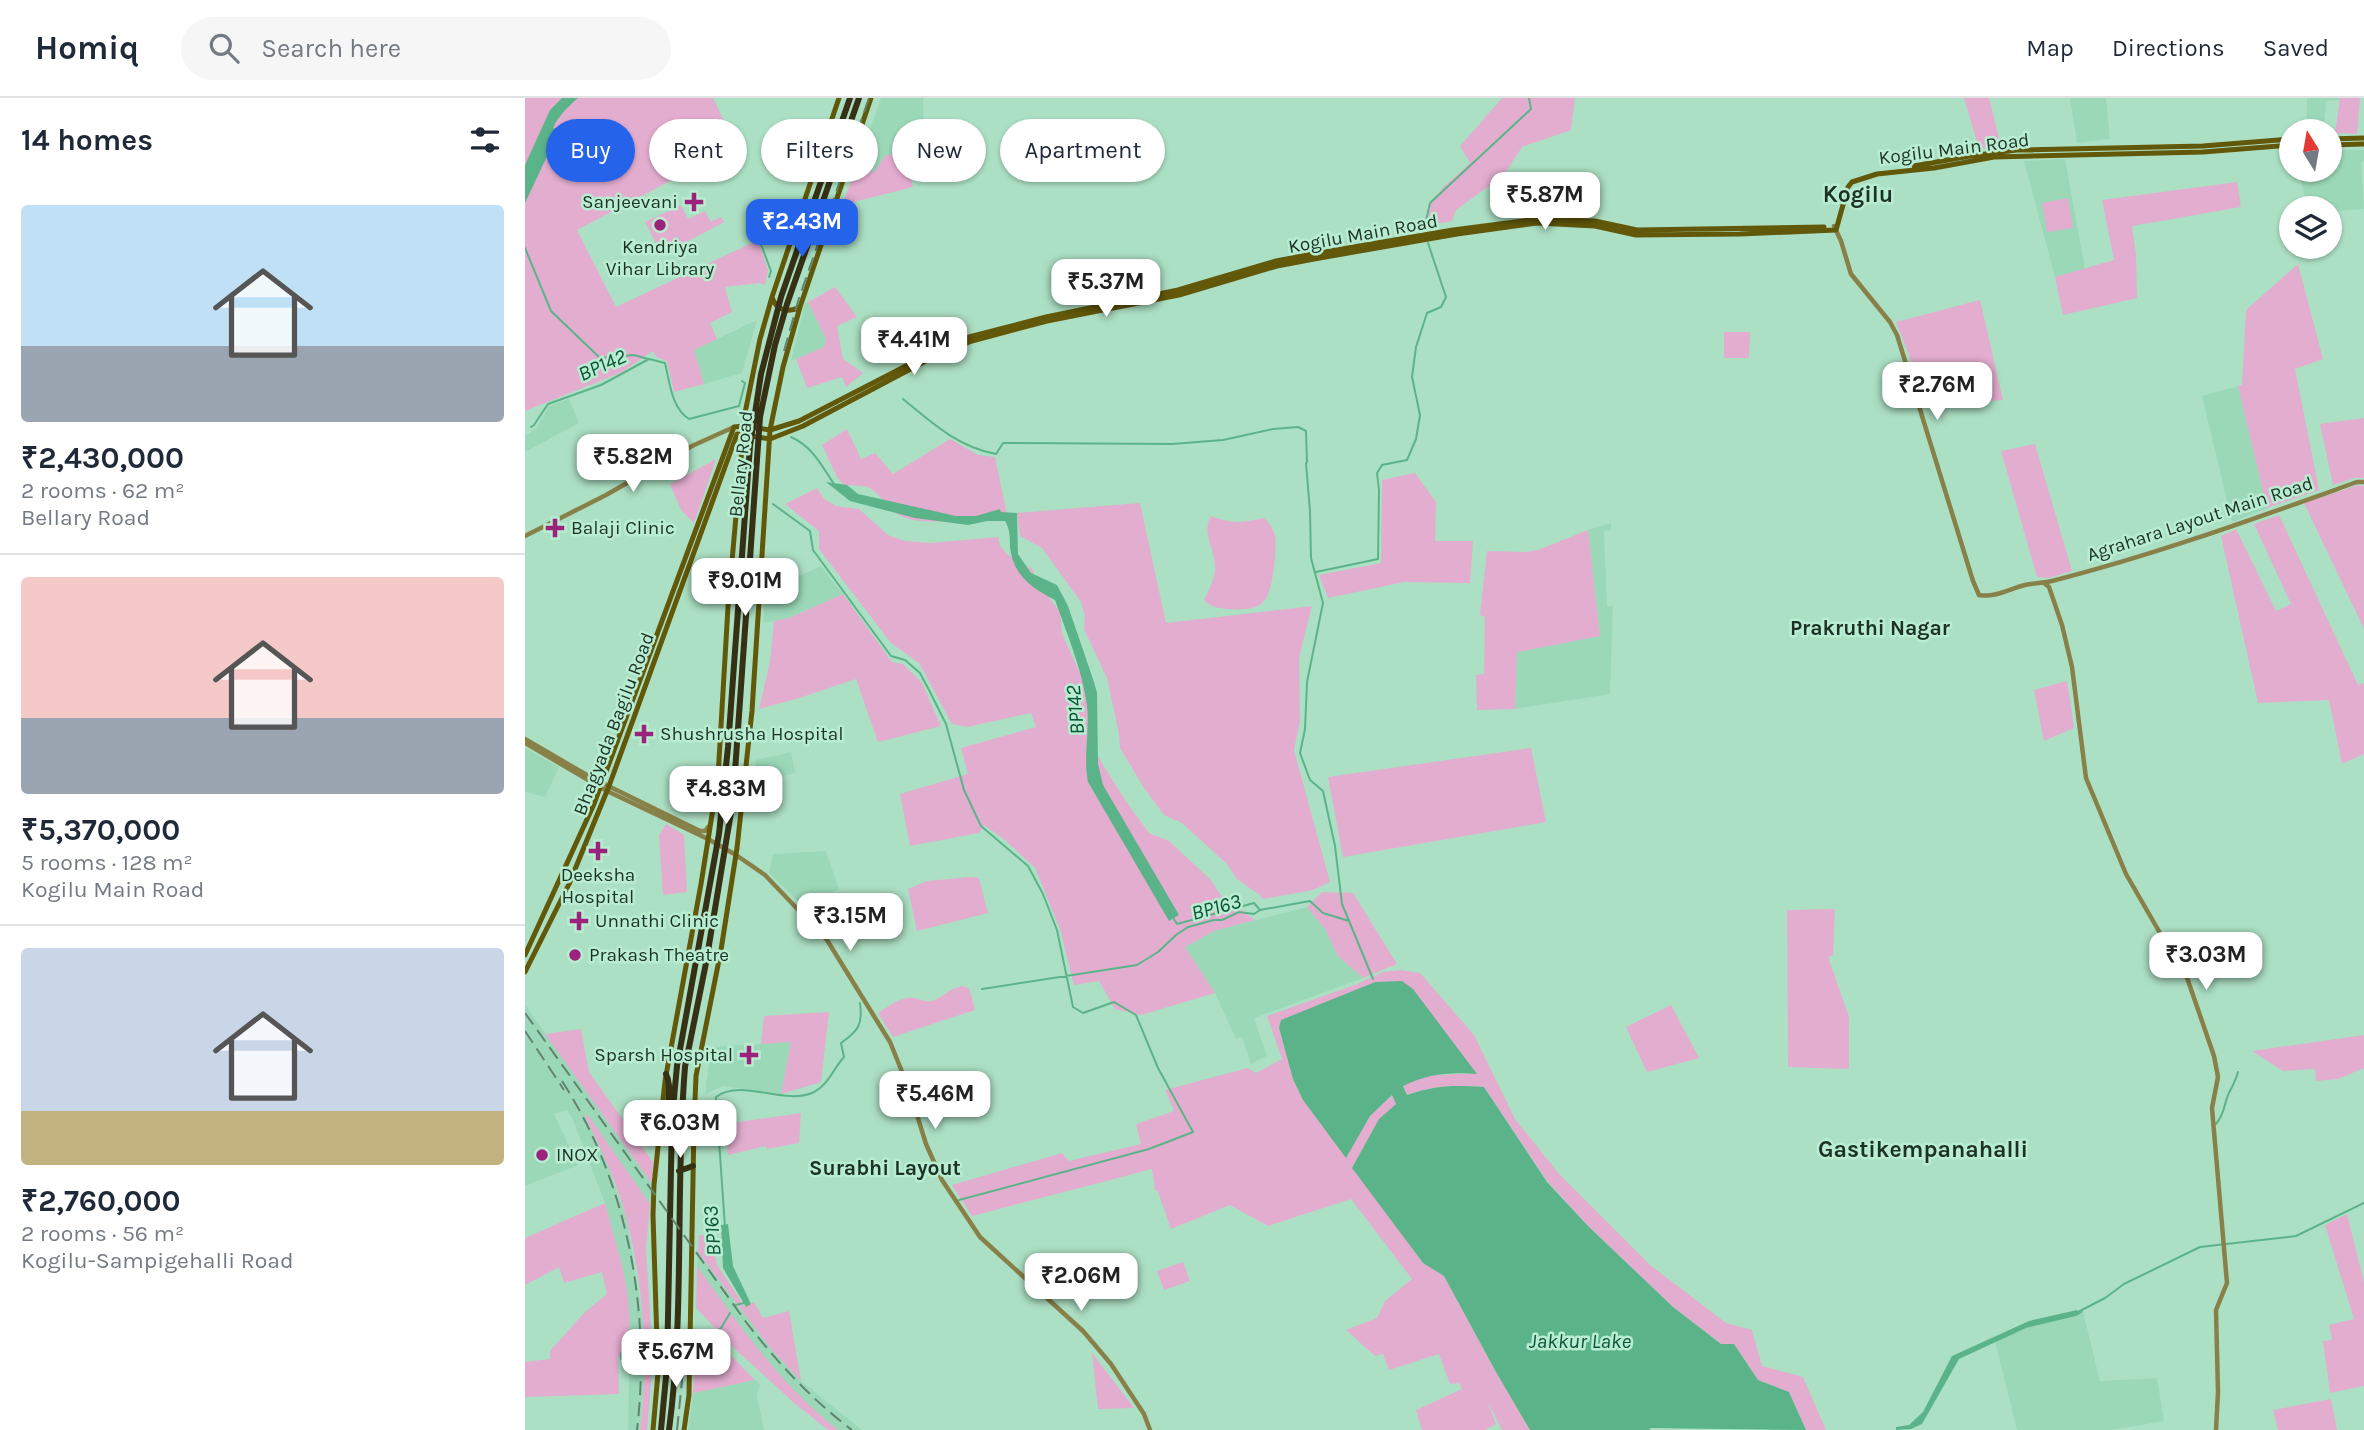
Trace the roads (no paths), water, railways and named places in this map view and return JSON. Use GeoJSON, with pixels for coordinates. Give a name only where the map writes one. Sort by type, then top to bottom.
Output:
{"type":"FeatureCollection","features":[{"type":"Feature","properties":{"kind":"highway","name":"Bellary Road"},"geometry":{"type":"LineString","coordinates":[[661,1430],[667,1341],[672,1119],[720,824],[728,747],[748,458],[761,374],[781,297],[850,98]]}},
{"type":"Feature","properties":{"kind":"highway","name":"Bellary Road"},"geometry":{"type":"LineString","coordinates":[[669,1430],[675,1349],[681,1067],[730,820],[760,417],[775,345],[787,304],[859,98]]}},
{"type":"Feature","properties":{"kind":"highway"},"geometry":{"type":"LineString","coordinates":[[666,1074],[670,1081],[668,1110],[672,1119]]}},
{"type":"Feature","properties":{"kind":"highway"},"geometry":{"type":"LineString","coordinates":[[679,1171],[693,1166]]}},
{"type":"Feature","properties":{"kind":"highway"},"geometry":{"type":"LineString","coordinates":[[675,1349],[690,1350]]}},
{"type":"Feature","properties":{"kind":"main road"},"geometry":{"type":"LineString","coordinates":[[653,1430],[658,1340],[653,1215],[666,1074],[718,777],[737,430],[746,408],[760,338],[772,297],[839,98]]}},
{"type":"Feature","properties":{"kind":"main road"},"geometry":{"type":"LineString","coordinates":[[684,1430],[689,1395],[697,1076],[736,855],[752,710],[770,430],[783,367],[800,307],[871,98]]}},
{"type":"Feature","properties":{"kind":"main road"},"geometry":{"type":"LineString","coordinates":[[2342,139],[2364,138]]}},
{"type":"Feature","properties":{"kind":"main road","name":"Kogilu Main Road"},"geometry":{"type":"LineString","coordinates":[[1835,228],[1842,199],[1850,182],[1873,172],[2017,150],[2203,146],[2279,140]]}},
{"type":"Feature","properties":{"kind":"main road"},"geometry":{"type":"LineString","coordinates":[[2342,145],[2364,144]]}},
{"type":"Feature","properties":{"kind":"main road","name":"Kogilu Main Road"},"geometry":{"type":"LineString","coordinates":[[1835,228],[1851,184],[1877,174],[1934,168],[1994,157],[2203,152],[2279,146]]}},
{"type":"Feature","properties":{"kind":"main road","name":"Kogilu Main Road"},"geometry":{"type":"LineString","coordinates":[[769,439],[908,368],[972,341],[1005,331],[1179,295],[1313,256],[1537,223],[1595,226],[1636,235],[1835,228]]}},
{"type":"Feature","properties":{"kind":"main road"},"geometry":{"type":"LineString","coordinates":[[772,297],[776,306],[783,310],[791,311],[800,307]]}},
{"type":"Feature","properties":{"kind":"main road","name":"Kogilu Main Road"},"geometry":{"type":"LineString","coordinates":[[770,430],[801,424]]}},
{"type":"Feature","properties":{"kind":"main road"},"geometry":{"type":"LineString","coordinates":[[737,430],[770,430]]}},
{"type":"Feature","properties":{"kind":"main road"},"geometry":{"type":"LineString","coordinates":[[737,430],[769,439]]}},
{"type":"Feature","properties":{"kind":"main road","name":"Bhagyada Bagilu Road"},"geometry":{"type":"LineString","coordinates":[[525,972],[569,884],[737,430]]}},
{"type":"Feature","properties":{"kind":"main road","name":"Bhagyada Bagilu Road"},"geometry":{"type":"LineString","coordinates":[[525,955],[605,787]]}},
{"type":"Feature","properties":{"kind":"street","name":"Agrahara Layout Main Road"},"geometry":{"type":"LineString","coordinates":[[1835,228],[1851,274],[1888,318],[1897,335],[1979,595],[1989,597],[2027,584],[2044,583],[2180,544],[2357,482],[2364,482]]}},
{"type":"Feature","properties":{"kind":"street"},"geometry":{"type":"LineString","coordinates":[[525,536],[606,495],[692,446],[737,430]]}},
{"type":"Feature","properties":{"kind":"street"},"geometry":{"type":"LineString","coordinates":[[2044,583],[2049,587],[2062,625],[2072,667],[2086,778],[2126,874],[2160,933],[2183,966],[2212,1050],[2218,1077],[2211,1108],[2227,1283],[2217,1310],[2216,1430]]}},
{"type":"Feature","properties":{"kind":"street"},"geometry":{"type":"LineString","coordinates":[[525,741],[605,787],[736,855],[765,875],[827,940],[890,1042],[909,1089],[926,1144],[942,1180],[980,1237],[1083,1331],[1111,1364],[1144,1414],[1150,1430]]}},
{"type":"Feature","properties":{"kind":"street"},"geometry":{"type":"LineString","coordinates":[[605,787],[703,832],[708,827],[711,806],[715,800]]}},
{"type":"Feature","properties":{"kind":"water"},"geometry":{"type":"Polygon","coordinates":[[[562,98],[578,98],[559,119],[546,119],[546,159],[525,203],[525,165],[550,110],[562,98]]]}},
{"type":"Feature","properties":{"kind":"water"},"geometry":{"type":"Polygon","coordinates":[[[826,482],[847,485],[858,494],[956,516],[976,516],[1000,509],[1001,512],[1017,513],[1018,554],[1031,573],[1057,585],[1068,606],[1094,682],[1097,693],[1098,764],[1103,785],[1179,915],[1169,921],[1088,782],[1087,705],[1078,665],[1055,600],[1038,591],[1019,573],[1012,557],[1009,530],[1005,521],[968,525],[915,518],[850,501],[826,482]]]}},
{"type":"Feature","properties":{"kind":"water","name":"Jakkur Lake"},"geometry":{"type":"Polygon","coordinates":[[[1402,981],[1413,989],[1477,1074],[1430,1076],[1403,1086],[1407,1095],[1445,1086],[1484,1087],[1547,1182],[1588,1226],[1673,1307],[1721,1344],[1734,1344],[1758,1380],[1789,1392],[1806,1430],[1530,1430],[1444,1276],[1423,1263],[1352,1168],[1379,1119],[1396,1104],[1392,1095],[1370,1116],[1346,1158],[1303,1100],[1293,1079],[1279,1028],[1281,1020],[1375,982],[1402,981]]]}},
{"type":"Feature","properties":{"kind":"water"},"geometry":{"type":"Polygon","coordinates":[[[728,1224],[733,1266],[751,1304],[746,1307],[723,1268],[721,1225],[728,1224]]]}},
{"type":"Feature","properties":{"kind":"water"},"geometry":{"type":"Polygon","coordinates":[[[2077,1310],[2078,1313],[2083,1312],[2026,1328],[1959,1359],[1922,1424],[1911,1429],[1896,1430],[1896,1427],[1909,1425],[1923,1412],[1952,1356],[2029,1321],[2077,1310]]]}},
{"type":"Feature","properties":{"kind":"waterway"},"geometry":{"type":"LineString","coordinates":[[1424,230],[1430,203],[1531,109],[1529,98]]}},
{"type":"Feature","properties":{"kind":"waterway"},"geometry":{"type":"LineString","coordinates":[[759,239],[771,271],[769,277]]}},
{"type":"Feature","properties":{"kind":"waterway"},"geometry":{"type":"LineString","coordinates":[[1316,572],[1378,559],[1377,473],[1382,465],[1407,460],[1416,439],[1420,415],[1412,377],[1416,347],[1427,313],[1441,307],[1446,297],[1428,243]]}},
{"type":"Feature","properties":{"kind":"waterway"},"geometry":{"type":"LineString","coordinates":[[525,248],[551,311],[600,358],[634,355],[648,359]]}},
{"type":"Feature","properties":{"kind":"waterway","name":"BP142"},"geometry":{"type":"LineString","coordinates":[[531,427],[548,404],[601,385],[649,359],[665,363],[675,401],[689,419],[739,406],[745,383],[742,381]]}},
{"type":"Feature","properties":{"kind":"waterway"},"geometry":{"type":"LineString","coordinates":[[903,399],[958,440],[996,454],[1003,443],[1172,444],[1223,440],[1273,429],[1298,427],[1306,431],[1307,462]]}},
{"type":"Feature","properties":{"kind":"waterway","name":"BP142"},"geometry":{"type":"LineString","coordinates":[[791,437],[811,451],[834,484]]}},
{"type":"Feature","properties":{"kind":"waterway"},"geometry":{"type":"LineString","coordinates":[[1306,463],[1311,558],[1323,603],[1307,682],[1305,729],[1300,753],[1310,780],[1323,791],[1335,846],[1342,904],[1373,979]]}},
{"type":"Feature","properties":{"kind":"waterway"},"geometry":{"type":"LineString","coordinates":[[773,504],[810,531],[813,550],[891,656],[905,660],[920,673],[946,724],[964,790],[981,826],[1028,866],[1043,894],[1057,930],[1073,1007],[1083,1013],[1114,1002],[1136,1015],[1158,1068],[1193,1132],[1149,1149],[959,1200]]}},
{"type":"Feature","properties":{"kind":"waterway","name":"BP163"},"geometry":{"type":"LineString","coordinates":[[1174,919],[1177,924],[1254,903],[1260,910],[1310,901],[1323,913],[1349,921]]}},
{"type":"Feature","properties":{"kind":"waterway","name":"BP163"},"geometry":{"type":"LineString","coordinates":[[982,989],[1137,965],[1158,952],[1188,927],[1222,920],[1239,912],[1254,914],[1260,910]]}},
{"type":"Feature","properties":{"kind":"waterway","name":"BP163"},"geometry":{"type":"LineString","coordinates":[[725,1227],[716,1097],[737,1090],[788,1096],[801,1096],[818,1090],[844,1057],[841,1043],[858,1027],[861,1017],[860,1003]]}},
{"type":"Feature","properties":{"kind":"waterway"},"geometry":{"type":"LineString","coordinates":[[2216,1124],[2238,1072]]}},
{"type":"Feature","properties":{"kind":"waterway"},"geometry":{"type":"LineString","coordinates":[[2078,1312],[2124,1284],[2200,1247],[2296,1236],[2364,1203]]}},
{"type":"Feature","properties":{"kind":"waterway","name":"BP163"},"geometry":{"type":"LineString","coordinates":[[736,1305],[744,1303]]}},
{"type":"Feature","properties":{"kind":"waterway"},"geometry":{"type":"LineString","coordinates":[[714,1332],[721,1328],[730,1313]]}},
{"type":"Feature","properties":{"kind":"waterway"},"geometry":{"type":"LineString","coordinates":[[699,1342],[707,1336]]}},
{"type":"Feature","properties":{"kind":"waterway"},"geometry":{"type":"LineString","coordinates":[[621,1359],[621,1353],[626,1350]]}},
{"type":"Feature","properties":{"kind":"railway"},"geometry":{"type":"LineString","coordinates":[[784,351],[799,298],[869,98]]}},
{"type":"Feature","properties":{"kind":"railway"},"geometry":{"type":"LineString","coordinates":[[525,1013],[746,1322],[795,1379],[852,1430]]}},
{"type":"Feature","properties":{"kind":"railway"},"geometry":{"type":"LineString","coordinates":[[525,1031],[564,1090]]}},
{"type":"Feature","properties":{"kind":"railway"},"geometry":{"type":"LineString","coordinates":[[562,1081],[585,1120],[604,1162],[629,1249],[637,1294],[640,1339],[641,1385],[637,1430]]}},
{"type":"Feature","properties":{"kind":"railway"},"geometry":{"type":"LineString","coordinates":[[677,1430],[683,1371]]}},
{"type":"Feature","properties":{"kind":"place","name":"Sanjeevani"},"geometry":{"type":"Point","coordinates":[694,202]}},
{"type":"Feature","properties":{"kind":"place","name":"Kendriya Vihar Library"},"geometry":{"type":"Point","coordinates":[660,225]}},
{"type":"Feature","properties":{"kind":"place","name":"Balaji Clinic"},"geometry":{"type":"Point","coordinates":[555,528]}},
{"type":"Feature","properties":{"kind":"place","name":"Shushrusha Hospital"},"geometry":{"type":"Point","coordinates":[644,734]}},
{"type":"Feature","properties":{"kind":"place","name":"Deeksha Hospital"},"geometry":{"type":"Point","coordinates":[598,851]}},
{"type":"Feature","properties":{"kind":"place","name":"Unnathi Clinic"},"geometry":{"type":"Point","coordinates":[579,921]}},
{"type":"Feature","properties":{"kind":"place","name":"Prakash Theatre"},"geometry":{"type":"Point","coordinates":[575,955]}},
{"type":"Feature","properties":{"kind":"place","name":"Sparsh Hospital"},"geometry":{"type":"Point","coordinates":[749,1055]}},
{"type":"Feature","properties":{"kind":"place","name":"INOX"},"geometry":{"type":"Point","coordinates":[542,1155]}},
{"type":"Feature","properties":{"kind":"district","name":"Kogilu"},"geometry":{"type":"Point","coordinates":[1858,194]}},
{"type":"Feature","properties":{"kind":"district","name":"Prakruthi Nagar"},"geometry":{"type":"Point","coordinates":[1870,628]}},
{"type":"Feature","properties":{"kind":"district","name":"Gastikempanahalli"},"geometry":{"type":"Point","coordinates":[1923,1149]}},
{"type":"Feature","properties":{"kind":"district","name":"Surabhi Layout"},"geometry":{"type":"Point","coordinates":[885,1168]}}]}
